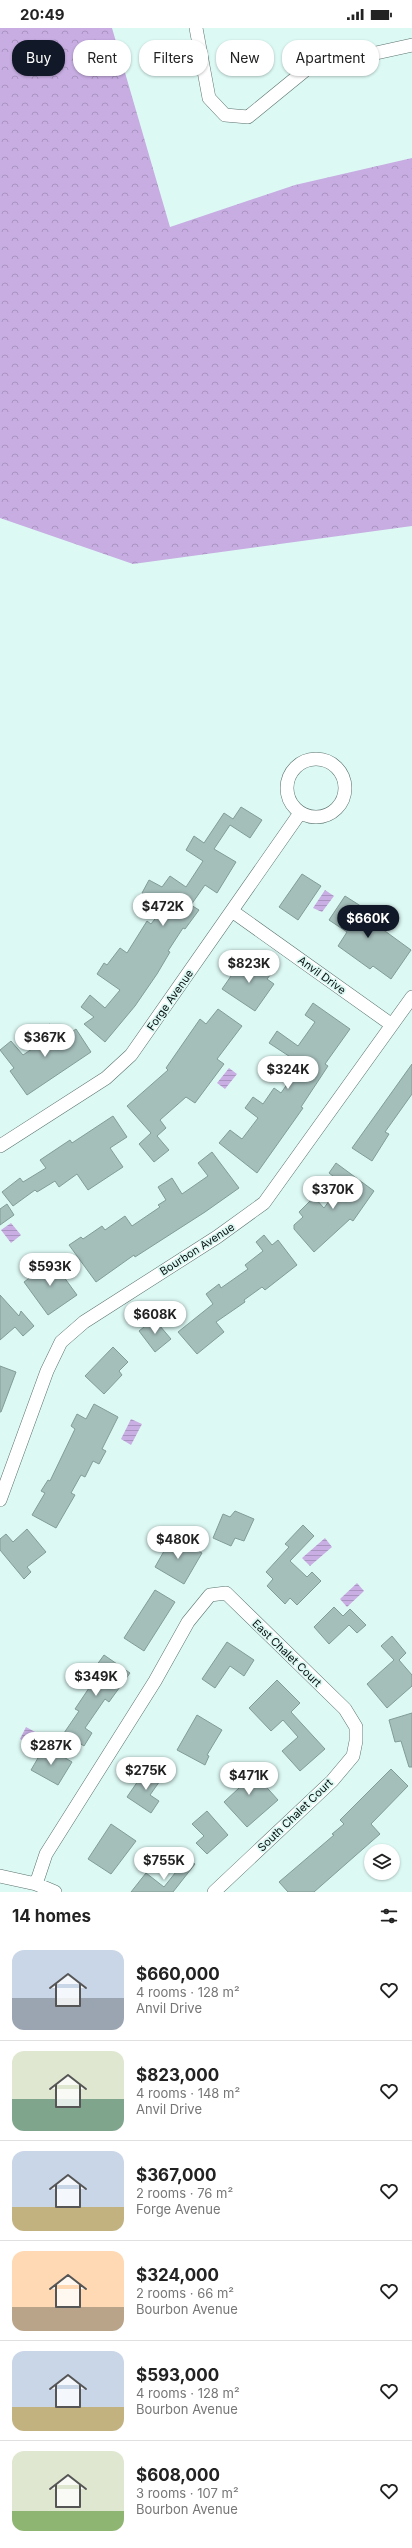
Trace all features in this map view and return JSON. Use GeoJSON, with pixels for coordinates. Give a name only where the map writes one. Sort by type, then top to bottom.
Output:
{"type":"FeatureCollection","features":[{"type":"Feature","properties":{"kind":"street"},"geometry":{"type":"LineString","coordinates":[[196,28],[209,98],[225,115],[248,117],[308,68],[412,45]]}},
{"type":"Feature","properties":{"kind":"street"},"geometry":{"type":"LineString","coordinates":[[310,759],[321,759],[332,763],[340,772],[345,782],[345,794],[341,804],[333,812],[322,817],[311,817],[300,813],[292,805],[287,794],[287,783],[291,772],[299,764],[310,759]]}},
{"type":"Feature","properties":{"kind":"street","name":"Forge Avenue"},"geometry":{"type":"LineString","coordinates":[[0,1146],[106,1078],[131,1055],[300,813]]}},
{"type":"Feature","properties":{"kind":"street","name":"Anvil Drive"},"geometry":{"type":"LineString","coordinates":[[232,911],[392,1025]]}},
{"type":"Feature","properties":{"kind":"street","name":"Bourbon Avenue"},"geometry":{"type":"LineString","coordinates":[[0,1500],[47,1371],[61,1342],[84,1322],[217,1237],[264,1203],[412,997]]}},
{"type":"Feature","properties":{"kind":"street","name":"East Chalet Court"},"geometry":{"type":"LineString","coordinates":[[36,1884],[46,1854],[155,1681],[188,1622],[210,1595],[226,1593],[345,1709],[356,1728]]}},
{"type":"Feature","properties":{"kind":"street","name":"South Chalet Court"},"geometry":{"type":"LineString","coordinates":[[214,1892],[332,1781],[353,1756],[356,1741],[356,1728]]}},
{"type":"Feature","properties":{"kind":"street"},"geometry":{"type":"LineString","coordinates":[[0,1876],[36,1884],[55,1892]]}},
{"type":"Feature","properties":{"kind":"green space"},"geometry":{"type":"Polygon","coordinates":[[[0,28],[112,28],[115,40],[73,40],[73,76],[126,76],[170,227],[295,185],[412,158],[412,526],[133,564],[0,518],[0,28]]]}},
{"type":"Feature","properties":{"kind":"shaded area"},"geometry":{"type":"Polygon","coordinates":[[[325,890],[334,896],[322,912],[313,908],[325,890]]]}},
{"type":"Feature","properties":{"kind":"shaded area"},"geometry":{"type":"Polygon","coordinates":[[[229,1068],[237,1074],[225,1089],[217,1083],[229,1068]]]}},
{"type":"Feature","properties":{"kind":"shaded area"},"geometry":{"type":"Polygon","coordinates":[[[11,1223],[21,1235],[11,1243],[1,1230],[11,1223]]]}},
{"type":"Feature","properties":{"kind":"shaded area"},"geometry":{"type":"Polygon","coordinates":[[[131,1419],[142,1424],[131,1445],[121,1439],[131,1419]]]}},
{"type":"Feature","properties":{"kind":"shaded area"},"geometry":{"type":"Polygon","coordinates":[[[325,1538],[332,1547],[310,1566],[302,1558],[325,1538]]]}},
{"type":"Feature","properties":{"kind":"shaded area"},"geometry":{"type":"Polygon","coordinates":[[[357,1583],[364,1591],[347,1607],[340,1599],[357,1583]]]}},
{"type":"Feature","properties":{"kind":"shaded area"},"geometry":{"type":"Polygon","coordinates":[[[26,1727],[46,1738],[40,1749],[20,1739],[26,1727]]]}},
{"type":"Feature","properties":{"kind":"building"},"geometry":{"type":"Polygon","coordinates":[[[241,807],[262,820],[250,838],[230,825],[214,849],[236,862],[217,893],[205,885],[191,905],[199,910],[185,929],[183,928],[168,951],[170,952],[157,974],[135,1006],[105,1042],[84,1024],[94,1017],[81,1007],[90,995],[105,1008],[120,990],[97,974],[104,963],[107,965],[120,948],[127,953],[147,921],[151,924],[165,906],[142,893],[149,880],[162,887],[170,876],[186,887],[203,861],[186,850],[194,836],[204,843],[224,813],[233,819],[241,807]]]}},
{"type":"Feature","properties":{"kind":"building"},"geometry":{"type":"Polygon","coordinates":[[[302,874],[321,886],[298,920],[279,907],[302,874]]]}},
{"type":"Feature","properties":{"kind":"building"},"geometry":{"type":"Polygon","coordinates":[[[345,896],[378,917],[374,923],[411,950],[391,979],[373,966],[370,969],[338,946],[347,932],[329,920],[345,896]]]}},
{"type":"Feature","properties":{"kind":"building"},"geometry":{"type":"Polygon","coordinates":[[[245,956],[271,974],[267,979],[274,984],[255,1011],[222,989],[245,956]]]}},
{"type":"Feature","properties":{"kind":"building"},"geometry":{"type":"Polygon","coordinates":[[[313,1003],[350,1029],[325,1064],[328,1066],[301,1107],[303,1108],[257,1173],[219,1143],[230,1130],[242,1139],[258,1118],[245,1108],[253,1097],[263,1104],[274,1088],[281,1093],[301,1064],[269,1043],[277,1031],[298,1046],[315,1022],[305,1015],[313,1003]]]}},
{"type":"Feature","properties":{"kind":"building"},"geometry":{"type":"Polygon","coordinates":[[[218,1009],[242,1026],[217,1059],[224,1064],[195,1103],[186,1097],[160,1120],[166,1128],[157,1136],[169,1150],[154,1162],[139,1144],[151,1133],[127,1106],[168,1070],[166,1068],[200,1019],[206,1024],[218,1009]]]}},
{"type":"Feature","properties":{"kind":"building"},"geometry":{"type":"Polygon","coordinates":[[[50,1024],[60,1040],[76,1029],[91,1052],[27,1095],[10,1071],[14,1068],[0,1050],[11,1041],[23,1055],[44,1041],[38,1031],[50,1024]]]}},
{"type":"Feature","properties":{"kind":"building"},"geometry":{"type":"Polygon","coordinates":[[[412,1064],[412,1094],[385,1132],[389,1134],[372,1161],[352,1148],[412,1064]]]}},
{"type":"Feature","properties":{"kind":"building"},"geometry":{"type":"Polygon","coordinates":[[[113,1116],[127,1137],[110,1148],[123,1167],[88,1190],[77,1174],[59,1187],[55,1181],[37,1192],[35,1190],[13,1206],[2,1192],[20,1178],[23,1182],[46,1168],[40,1160],[70,1140],[72,1143],[113,1116]]]}},
{"type":"Feature","properties":{"kind":"building"},"geometry":{"type":"Polygon","coordinates":[[[212,1152],[239,1188],[205,1212],[135,1257],[134,1255],[96,1282],[69,1245],[81,1237],[83,1239],[102,1226],[105,1230],[125,1216],[132,1226],[160,1207],[158,1205],[166,1200],[158,1187],[172,1178],[182,1194],[208,1176],[198,1163],[212,1152]]]}},
{"type":"Feature","properties":{"kind":"building"},"geometry":{"type":"Polygon","coordinates":[[[336,1163],[374,1191],[353,1221],[350,1219],[314,1252],[294,1229],[294,1225],[303,1217],[299,1212],[314,1197],[324,1208],[342,1183],[329,1173],[336,1163]]]}},
{"type":"Feature","properties":{"kind":"building"},"geometry":{"type":"Polygon","coordinates":[[[7,1204],[14,1215],[0,1225],[0,1209],[7,1204]]]}},
{"type":"Feature","properties":{"kind":"building"},"geometry":{"type":"Polygon","coordinates":[[[264,1235],[272,1245],[278,1240],[297,1265],[265,1290],[262,1287],[244,1300],[245,1302],[216,1322],[224,1332],[197,1354],[178,1332],[213,1304],[206,1294],[219,1284],[221,1288],[248,1269],[245,1265],[263,1251],[256,1242],[264,1235]]]}},
{"type":"Feature","properties":{"kind":"building"},"geometry":{"type":"Polygon","coordinates":[[[50,1258],[77,1295],[48,1315],[24,1282],[40,1270],[37,1267],[50,1258]]]}},
{"type":"Feature","properties":{"kind":"building"},"geometry":{"type":"Polygon","coordinates":[[[0,1295],[19,1316],[21,1311],[34,1326],[23,1336],[15,1327],[0,1340],[0,1295]]]}},
{"type":"Feature","properties":{"kind":"building"},"geometry":{"type":"Polygon","coordinates":[[[154,1319],[171,1339],[155,1352],[139,1331],[154,1319]]]}},
{"type":"Feature","properties":{"kind":"building"},"geometry":{"type":"Polygon","coordinates":[[[113,1347],[128,1362],[119,1371],[122,1375],[104,1394],[85,1376],[113,1347]]]}},
{"type":"Feature","properties":{"kind":"building"},"geometry":{"type":"Polygon","coordinates":[[[0,1366],[16,1372],[1,1412],[0,1412],[0,1366]]]}},
{"type":"Feature","properties":{"kind":"building"},"geometry":{"type":"Polygon","coordinates":[[[94,1404],[118,1417],[102,1449],[106,1451],[99,1464],[93,1461],[85,1477],[81,1475],[71,1493],[75,1495],[56,1528],[32,1515],[45,1493],[41,1491],[48,1480],[50,1481],[75,1429],[71,1426],[77,1414],[86,1419],[94,1404]]]}},
{"type":"Feature","properties":{"kind":"building"},"geometry":{"type":"Polygon","coordinates":[[[235,1511],[254,1519],[244,1541],[235,1538],[231,1546],[213,1538],[223,1514],[230,1517],[235,1511]]]}},
{"type":"Feature","properties":{"kind":"building"},"geometry":{"type":"Polygon","coordinates":[[[303,1525],[314,1536],[290,1561],[307,1577],[312,1572],[321,1581],[297,1605],[290,1598],[285,1604],[267,1586],[273,1579],[266,1572],[289,1547],[285,1544],[303,1525]]]}},
{"type":"Feature","properties":{"kind":"building"},"geometry":{"type":"Polygon","coordinates":[[[27,1529],[46,1552],[27,1567],[31,1572],[24,1579],[0,1550],[0,1539],[6,1534],[13,1542],[27,1529]]]}},
{"type":"Feature","properties":{"kind":"building"},"geometry":{"type":"Polygon","coordinates":[[[172,1537],[202,1553],[184,1584],[155,1567],[172,1537]]]}},
{"type":"Feature","properties":{"kind":"building"},"geometry":{"type":"Polygon","coordinates":[[[155,1590],[175,1602],[144,1651],[124,1638],[155,1590]]]}},
{"type":"Feature","properties":{"kind":"building"},"geometry":{"type":"Polygon","coordinates":[[[334,1607],[343,1616],[350,1609],[366,1625],[357,1633],[349,1625],[329,1644],[314,1627],[334,1607]]]}},
{"type":"Feature","properties":{"kind":"building"},"geometry":{"type":"Polygon","coordinates":[[[392,1636],[406,1653],[399,1660],[412,1675],[412,1686],[387,1708],[367,1684],[394,1660],[381,1646],[392,1636]]]}},
{"type":"Feature","properties":{"kind":"building"},"geometry":{"type":"Polygon","coordinates":[[[227,1642],[254,1660],[244,1676],[230,1666],[215,1688],[202,1679],[227,1642]]]}},
{"type":"Feature","properties":{"kind":"building"},"geometry":{"type":"Polygon","coordinates":[[[104,1655],[130,1673],[109,1702],[105,1699],[85,1728],[92,1733],[84,1746],[64,1733],[79,1711],[75,1709],[89,1688],[83,1684],[104,1655]]]}},
{"type":"Feature","properties":{"kind":"building"},"geometry":{"type":"Polygon","coordinates":[[[277,1680],[300,1703],[291,1712],[325,1749],[300,1771],[282,1751],[298,1737],[283,1720],[271,1731],[249,1708],[277,1680]]]}},
{"type":"Feature","properties":{"kind":"building"},"geometry":{"type":"Polygon","coordinates":[[[412,1713],[412,1767],[409,1767],[401,1741],[395,1742],[389,1720],[412,1713]]]}},
{"type":"Feature","properties":{"kind":"building"},"geometry":{"type":"Polygon","coordinates":[[[197,1715],[222,1730],[207,1755],[209,1756],[205,1765],[177,1750],[197,1715]]]}},
{"type":"Feature","properties":{"kind":"building"},"geometry":{"type":"Polygon","coordinates":[[[45,1746],[72,1762],[58,1785],[31,1770],[45,1746]]]}},
{"type":"Feature","properties":{"kind":"building"},"geometry":{"type":"Polygon","coordinates":[[[244,1762],[278,1800],[247,1827],[224,1802],[239,1788],[229,1777],[244,1762]]]}},
{"type":"Feature","properties":{"kind":"building"},"geometry":{"type":"Polygon","coordinates":[[[147,1768],[162,1778],[150,1795],[159,1801],[151,1813],[127,1797],[147,1768]]]}},
{"type":"Feature","properties":{"kind":"building"},"geometry":{"type":"Polygon","coordinates":[[[391,1769],[408,1786],[371,1824],[380,1834],[369,1844],[364,1844],[364,1848],[314,1892],[288,1892],[279,1882],[334,1835],[332,1834],[344,1824],[340,1820],[391,1769]]]}},
{"type":"Feature","properties":{"kind":"building"},"geometry":{"type":"Polygon","coordinates":[[[207,1811],[228,1835],[207,1854],[196,1843],[204,1836],[192,1824],[207,1811]]]}},
{"type":"Feature","properties":{"kind":"building"},"geometry":{"type":"Polygon","coordinates":[[[111,1824],[136,1841],[111,1874],[88,1859],[111,1824]]]}},
{"type":"Feature","properties":{"kind":"building"},"geometry":{"type":"Polygon","coordinates":[[[187,1858],[195,1864],[173,1892],[131,1892],[146,1873],[164,1887],[187,1858]]]}}]}
